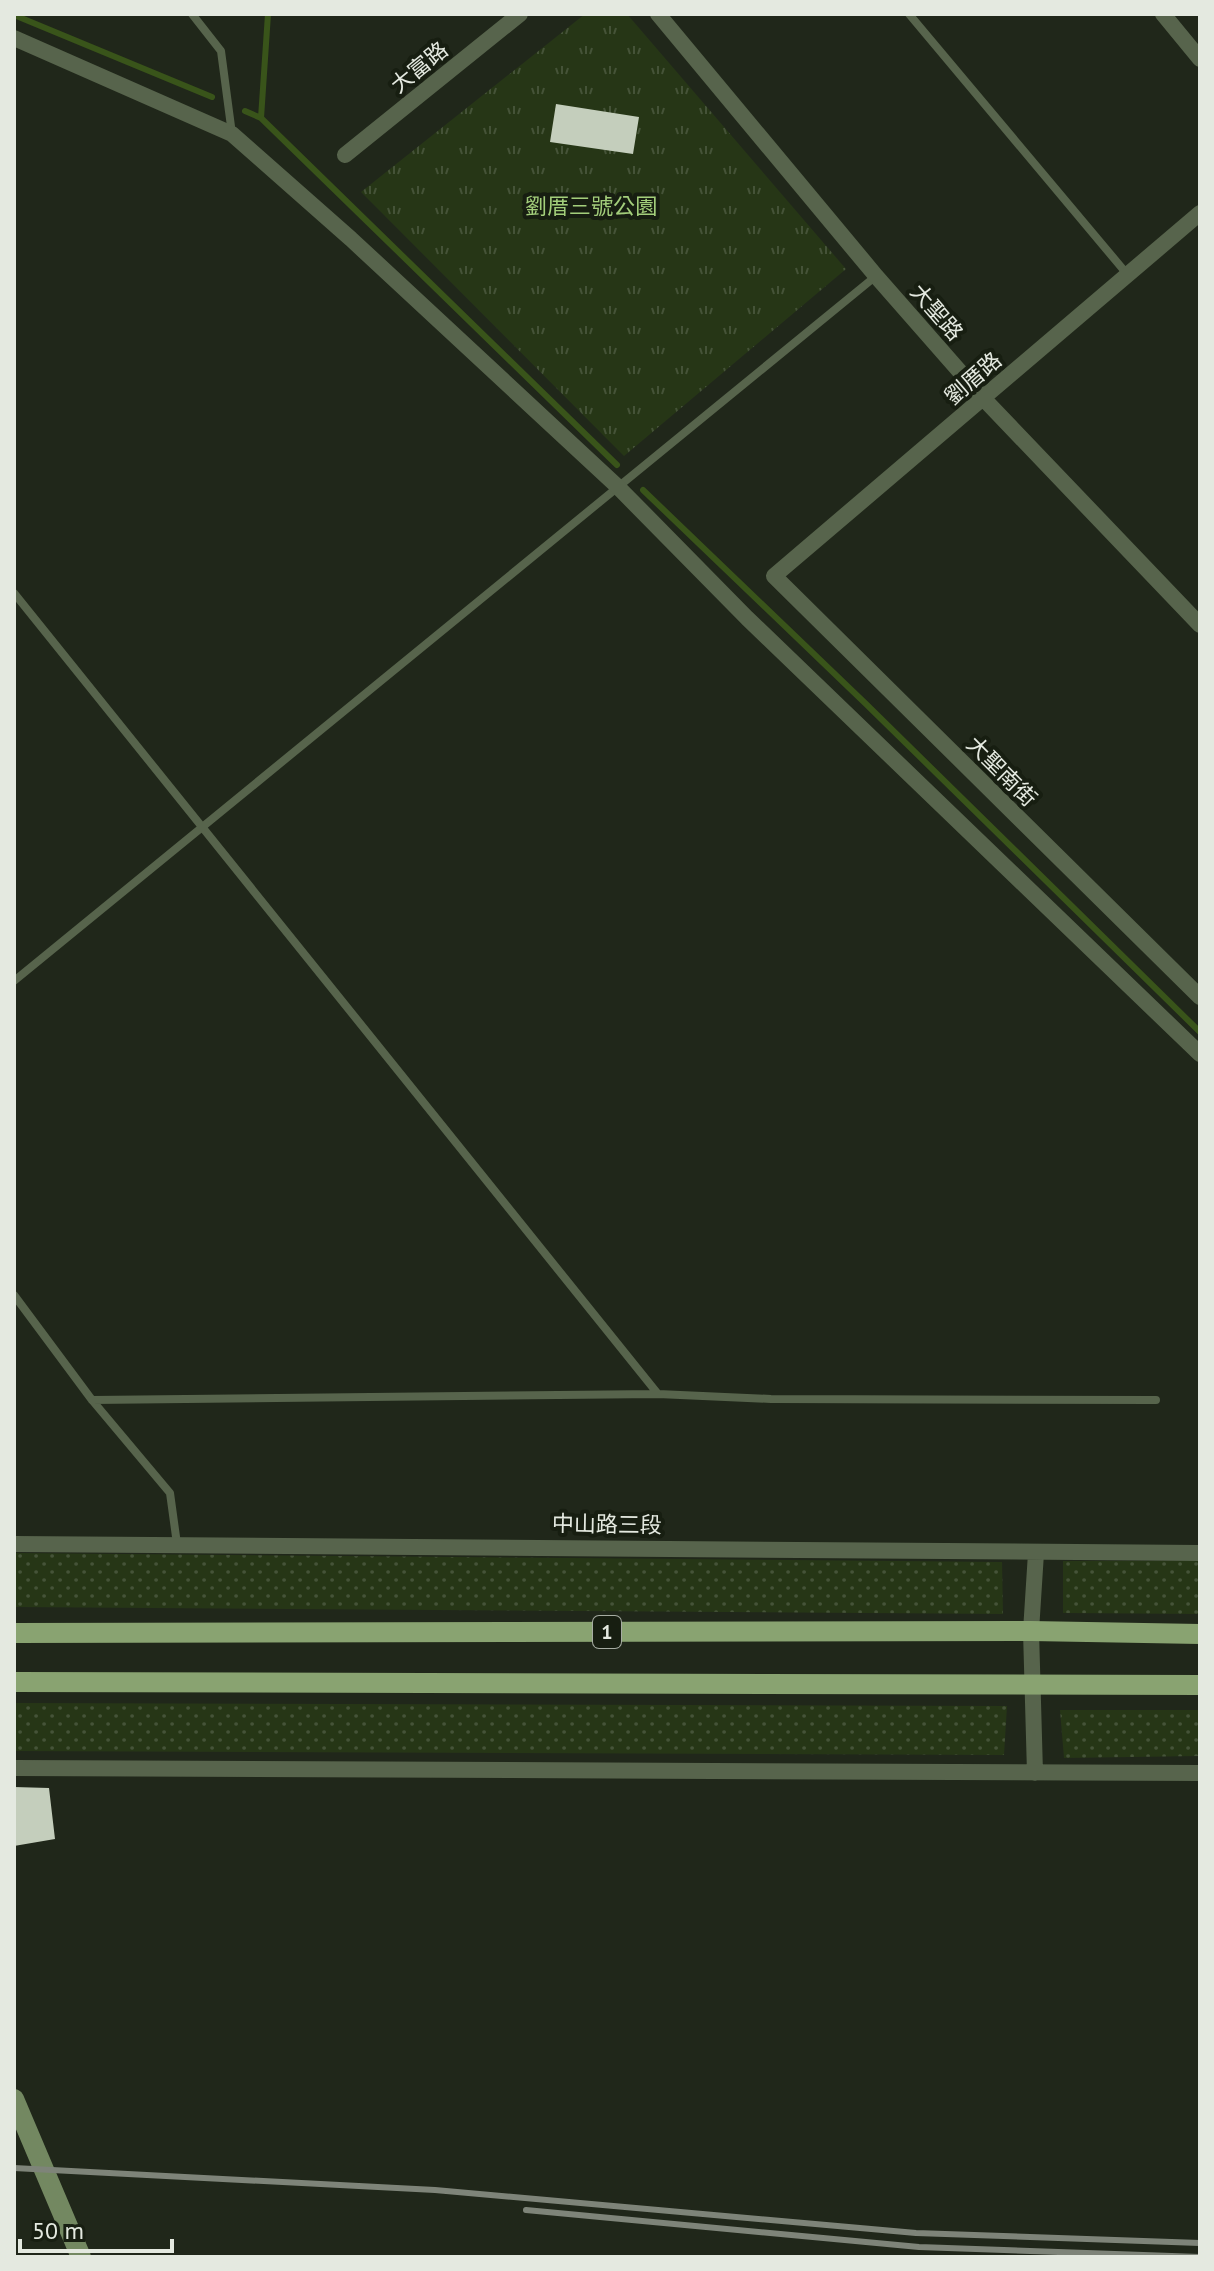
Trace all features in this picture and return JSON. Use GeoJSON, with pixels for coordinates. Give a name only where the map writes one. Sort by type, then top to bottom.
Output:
{"type":"FeatureCollection","features":[{"type":"Feature","properties":{"kind":"main road","name":"1"},"geometry":{"type":"LineString","coordinates":[[14,1633],[1031,1631],[1200,1634]]}},
{"type":"Feature","properties":{"kind":"main road"},"geometry":{"type":"LineString","coordinates":[[14,1682],[1200,1685]]}},
{"type":"Feature","properties":{"kind":"street","name":"大富路"},"geometry":{"type":"LineString","coordinates":[[345,155],[520,14]]}},
{"type":"Feature","properties":{"kind":"street","name":"大聖路"},"geometry":{"type":"LineString","coordinates":[[658,14],[876,276],[983,398],[1200,625]]}},
{"type":"Feature","properties":{"kind":"street"},"geometry":{"type":"LineString","coordinates":[[1163,14],[1200,59]]}},
{"type":"Feature","properties":{"kind":"street"},"geometry":{"type":"LineString","coordinates":[[14,38],[232,134],[351,239],[618,487],[747,618],[1200,1054]]}},
{"type":"Feature","properties":{"kind":"street","name":"劉厝路"},"geometry":{"type":"LineString","coordinates":[[774,576],[1200,213]]}},
{"type":"Feature","properties":{"kind":"street","name":"大聖南街"},"geometry":{"type":"LineString","coordinates":[[774,576],[1199,993]]}},
{"type":"Feature","properties":{"kind":"street","name":"中山路三段"},"geometry":{"type":"LineString","coordinates":[[14,1544],[1200,1553]]}},
{"type":"Feature","properties":{"kind":"street"},"geometry":{"type":"LineString","coordinates":[[1035,1773],[1031,1631],[1036,1553]]}},
{"type":"Feature","properties":{"kind":"street"},"geometry":{"type":"LineString","coordinates":[[14,1768],[1200,1773]]}},
{"type":"Feature","properties":{"kind":"street"},"geometry":{"type":"LineString","coordinates":[[14,2099],[81,2257]]}},
{"type":"Feature","properties":{"kind":"lane"},"geometry":{"type":"LineString","coordinates":[[192,14],[221,51],[232,134]]}},
{"type":"Feature","properties":{"kind":"lane"},"geometry":{"type":"LineString","coordinates":[[909,14],[1128,274]]}},
{"type":"Feature","properties":{"kind":"lane"},"geometry":{"type":"LineString","coordinates":[[14,981],[876,276]]}},
{"type":"Feature","properties":{"kind":"lane"},"geometry":{"type":"LineString","coordinates":[[14,593],[658,1394]]}},
{"type":"Feature","properties":{"kind":"lane"},"geometry":{"type":"LineString","coordinates":[[14,1295],[92,1400],[170,1493],[177,1544]]}},
{"type":"Feature","properties":{"kind":"lane"},"geometry":{"type":"LineString","coordinates":[[92,1400],[658,1394],[786,1399],[1156,1400]]}},
{"type":"Feature","properties":{"kind":"green space","name":"劉厝三號公園"},"geometry":{"type":"Polygon","coordinates":[[[585,14],[627,14],[846,269],[624,456],[361,192],[585,14]]]}},
{"type":"Feature","properties":{"kind":"green space"},"geometry":{"type":"Polygon","coordinates":[[[14,1553],[1002,1562],[1003,1614],[14,1607],[14,1553]]]}},
{"type":"Feature","properties":{"kind":"green space"},"geometry":{"type":"Polygon","coordinates":[[[1063,1561],[1200,1561],[1200,1614],[1063,1613],[1063,1561]]]}},
{"type":"Feature","properties":{"kind":"green space"},"geometry":{"type":"Polygon","coordinates":[[[14,1703],[1007,1706],[1004,1755],[14,1751],[14,1703]]]}},
{"type":"Feature","properties":{"kind":"green space"},"geometry":{"type":"Polygon","coordinates":[[[1060,1710],[1200,1710],[1200,1756],[1064,1758],[1060,1710]]]}},
{"type":"Feature","properties":{"kind":"building"},"geometry":{"type":"Polygon","coordinates":[[[556,104],[639,117],[633,154],[550,142],[556,104]]]}},
{"type":"Feature","properties":{"kind":"building"},"geometry":{"type":"Polygon","coordinates":[[[14,1787],[49,1788],[55,1839],[14,1846],[14,1787]]]}},
{"type":"Feature","properties":{"kind":"waterway"},"geometry":{"type":"LineString","coordinates":[[261,118],[268,14]]}},
{"type":"Feature","properties":{"kind":"waterway"},"geometry":{"type":"LineString","coordinates":[[14,15],[212,97]]}},
{"type":"Feature","properties":{"kind":"waterway"},"geometry":{"type":"LineString","coordinates":[[245,111],[261,118],[617,465]]}},
{"type":"Feature","properties":{"kind":"waterway"},"geometry":{"type":"LineString","coordinates":[[643,490],[1200,1032]]}},
{"type":"Feature","properties":{"kind":"railway"},"geometry":{"type":"LineString","coordinates":[[14,2168],[435,2190],[916,2233],[1200,2243]]}},
{"type":"Feature","properties":{"kind":"railway"},"geometry":{"type":"LineString","coordinates":[[526,2210],[919,2247],[1200,2257]]}}]}
